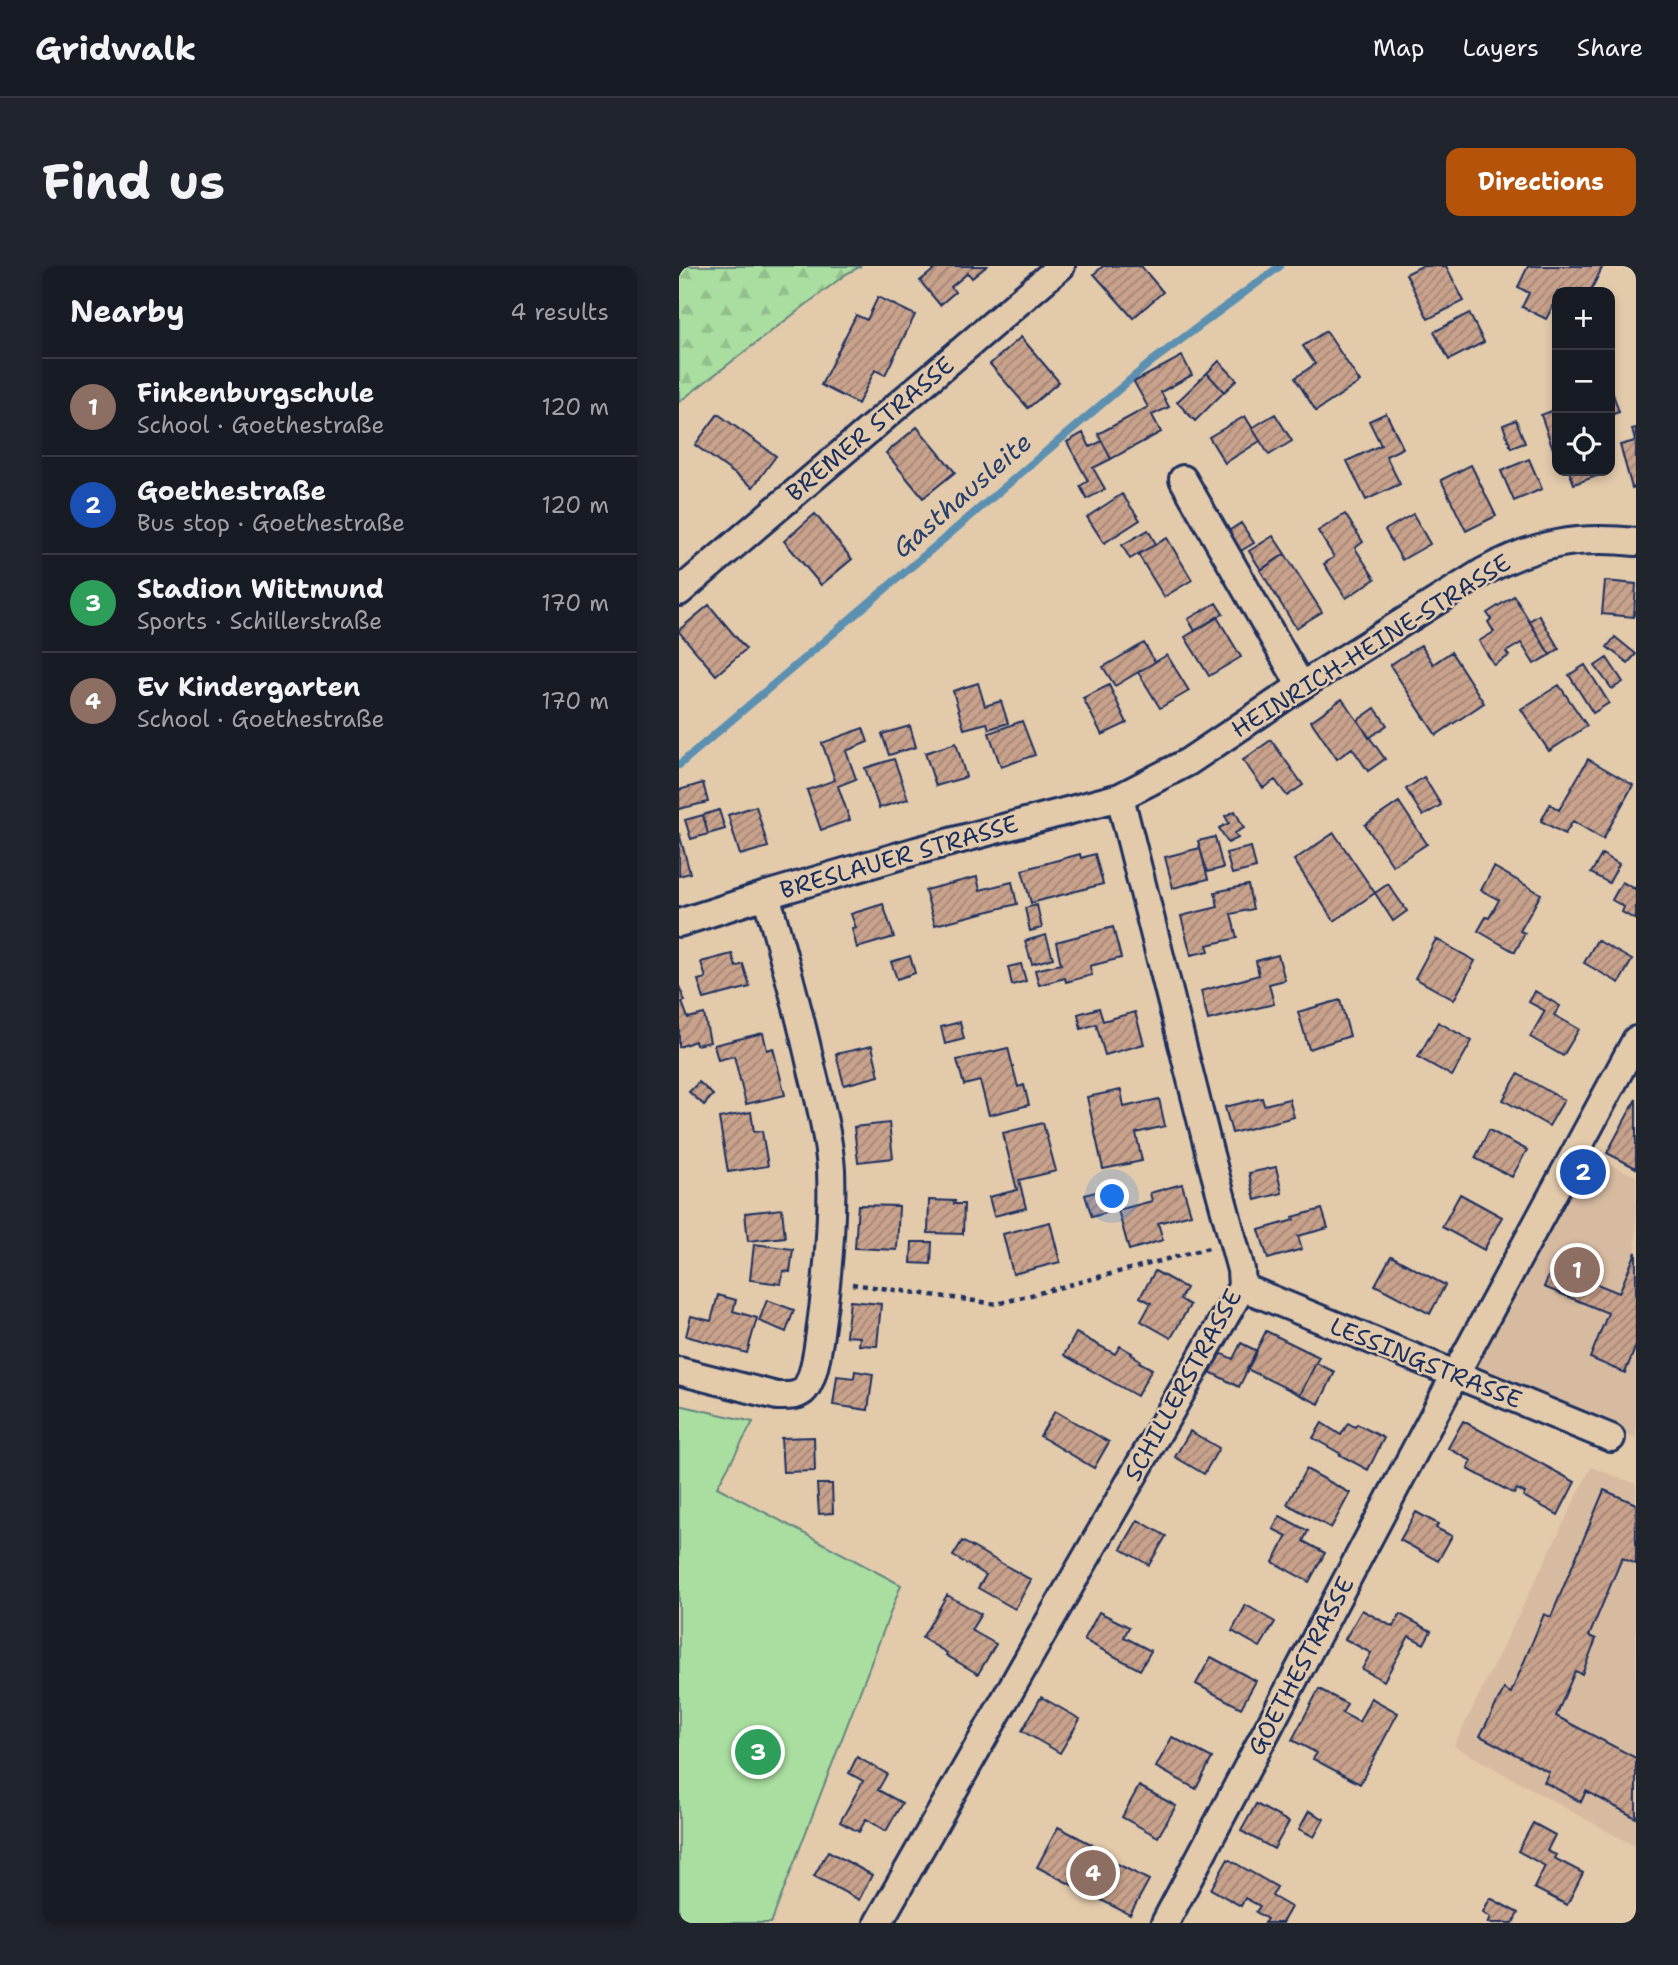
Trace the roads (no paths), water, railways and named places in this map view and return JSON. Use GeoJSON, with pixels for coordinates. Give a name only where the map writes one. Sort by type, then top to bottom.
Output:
{"type":"FeatureCollection","features":[{"type":"Feature","properties":{"kind":"street","name":"BREMER STRASSE"},"geometry":{"type":"LineString","coordinates":[[679,592],[1061,266]]}},
{"type":"Feature","properties":{"kind":"street"},"geometry":{"type":"LineString","coordinates":[[1183,479],[1301,686]]}},
{"type":"Feature","properties":{"kind":"street","name":"HEINRICH-HEINE-STRASSE"},"geometry":{"type":"LineString","coordinates":[[1120,797],[1188,762],[1301,686],[1508,558],[1554,544],[1604,540],[1636,542]]}},
{"type":"Feature","properties":{"kind":"street","name":"BRESLAUER STRASSE"},"geometry":{"type":"LineString","coordinates":[[679,923],[998,828],[1120,797]]}},
{"type":"Feature","properties":{"kind":"street","name":"SCHILLERSTRASSE"},"geometry":{"type":"LineString","coordinates":[[879,1923],[1242,1287],[1241,1270],[1120,797]]}},
{"type":"Feature","properties":{"kind":"street"},"geometry":{"type":"LineString","coordinates":[[679,1371],[777,1396],[790,1396],[802,1392],[809,1382],[819,1341],[827,1281],[831,1168],[804,1035],[766,895]]}},
{"type":"Feature","properties":{"kind":"street","name":"GOETHESTRASSE"},"geometry":{"type":"LineString","coordinates":[[1165,1923],[1636,1040]]}},
{"type":"Feature","properties":{"kind":"street","name":"LESSINGSTRASSE"},"geometry":{"type":"LineString","coordinates":[[1242,1287],[1611,1438]]}},
{"type":"Feature","properties":{"kind":"waterway","name":"Gasthausleite"},"geometry":{"type":"LineString","coordinates":[[679,765],[1151,362],[1280,266]]}},
{"type":"Feature","properties":{"kind":"place","name":"Goethestraße"},"geometry":{"type":"Point","coordinates":[1583,1172]}},
{"type":"Feature","properties":{"kind":"place","name":"Finkenburgschule"},"geometry":{"type":"Point","coordinates":[1577,1270]}},
{"type":"Feature","properties":{"kind":"place","name":"Stadion Wittmund"},"geometry":{"type":"Point","coordinates":[758,1752]}},
{"type":"Feature","properties":{"kind":"place","name":"Ev Kindergarten"},"geometry":{"type":"Point","coordinates":[1093,1873]}}]}
